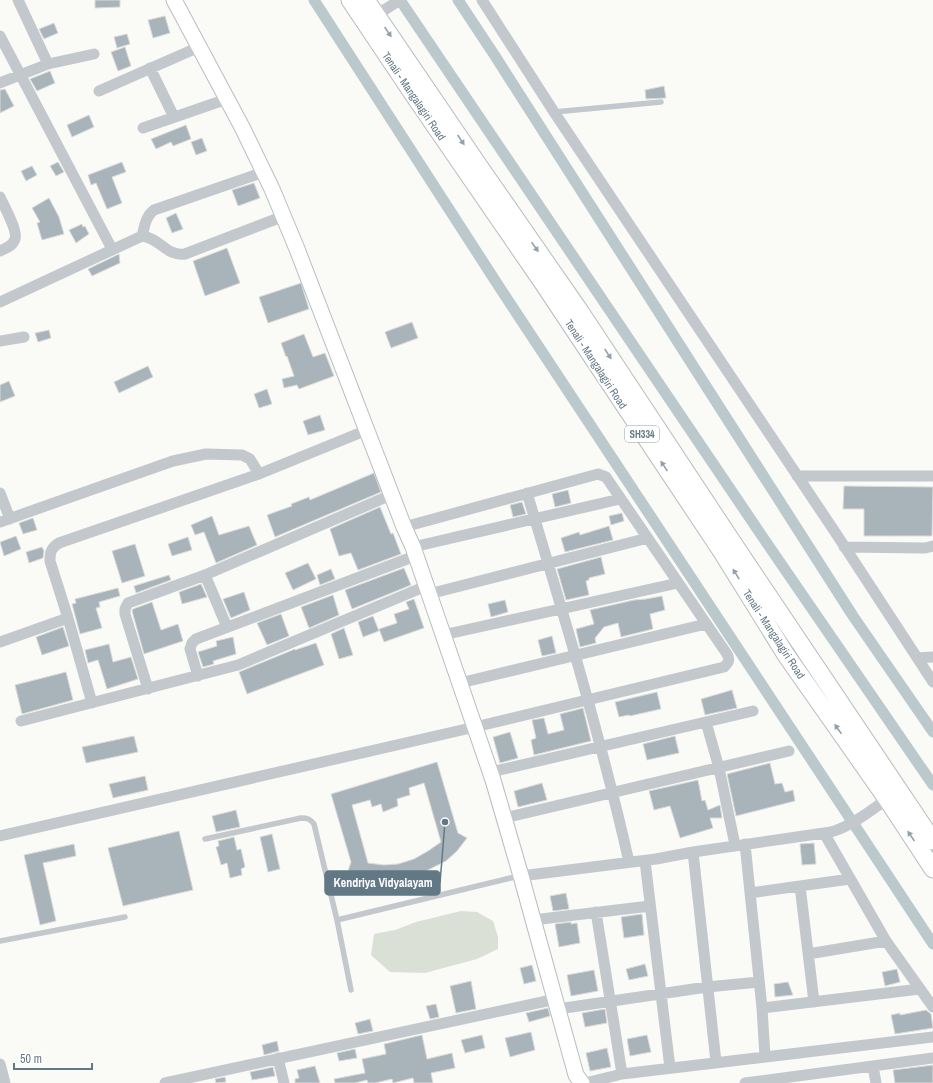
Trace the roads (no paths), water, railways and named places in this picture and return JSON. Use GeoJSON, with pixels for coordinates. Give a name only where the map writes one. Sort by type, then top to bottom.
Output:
{"type":"FeatureCollection","features":[{"type":"Feature","properties":{"kind":"main road"},"geometry":{"type":"LineString","coordinates":[[174,0],[227,99],[264,172],[284,216],[414,551],[491,772],[579,1081]]}},
{"type":"Feature","properties":{"kind":"main road","name":"Tenali - Mangalagiri Road"},"geometry":{"type":"LineString","coordinates":[[350,0],[412,94],[543,283],[722,552],[786,655],[887,799],[933,869]]}},
{"type":"Feature","properties":{"kind":"main road","name":"SH334"},"geometry":{"type":"LineString","coordinates":[[366,0],[381,11],[479,166],[579,310],[730,540],[887,799],[933,841]]}},
{"type":"Feature","properties":{"kind":"street"},"geometry":{"type":"LineString","coordinates":[[18,0],[48,64]]}},
{"type":"Feature","properties":{"kind":"street"},"geometry":{"type":"LineString","coordinates":[[381,11],[400,0]]}},
{"type":"Feature","properties":{"kind":"street"},"geometry":{"type":"LineString","coordinates":[[482,0],[554,112],[933,682]]}},
{"type":"Feature","properties":{"kind":"street"},"geometry":{"type":"LineString","coordinates":[[0,36],[112,249]]}},
{"type":"Feature","properties":{"kind":"street"},"geometry":{"type":"LineString","coordinates":[[99,91],[199,47]]}},
{"type":"Feature","properties":{"kind":"street"},"geometry":{"type":"LineString","coordinates":[[0,83],[48,64],[94,54]]}},
{"type":"Feature","properties":{"kind":"street"},"geometry":{"type":"LineString","coordinates":[[150,68],[174,117]]}},
{"type":"Feature","properties":{"kind":"street"},"geometry":{"type":"LineString","coordinates":[[143,128],[227,99]]}},
{"type":"Feature","properties":{"kind":"street"},"geometry":{"type":"LineString","coordinates":[[142,236],[146,220],[149,214],[154,210],[264,172]]}},
{"type":"Feature","properties":{"kind":"street"},"geometry":{"type":"LineString","coordinates":[[0,197],[3,211],[15,230],[16,238],[8,248],[0,251]]}},
{"type":"Feature","properties":{"kind":"street"},"geometry":{"type":"LineString","coordinates":[[0,302],[142,236],[153,238],[173,254],[178,256],[284,216]]}},
{"type":"Feature","properties":{"kind":"street"},"geometry":{"type":"LineString","coordinates":[[0,341],[24,337]]}},
{"type":"Feature","properties":{"kind":"street"},"geometry":{"type":"LineString","coordinates":[[92,702],[50,561],[52,547],[259,474],[367,430]]}},
{"type":"Feature","properties":{"kind":"street"},"geometry":{"type":"LineString","coordinates":[[0,493],[5,520],[173,461],[200,455],[242,455],[250,459],[259,474]]}},
{"type":"Feature","properties":{"kind":"street"},"geometry":{"type":"LineString","coordinates":[[0,836],[588,701],[724,667],[728,663],[729,658],[606,477],[598,474],[404,527]]}},
{"type":"Feature","properties":{"kind":"street"},"geometry":{"type":"LineString","coordinates":[[797,476],[933,476]]}},
{"type":"Feature","properties":{"kind":"street"},"geometry":{"type":"LineString","coordinates":[[527,493],[588,701],[613,792],[630,862]]}},
{"type":"Feature","properties":{"kind":"street"},"geometry":{"type":"LineString","coordinates":[[148,689],[125,614],[125,609],[128,603],[205,575],[392,495]]}},
{"type":"Feature","properties":{"kind":"street"},"geometry":{"type":"LineString","coordinates":[[198,676],[190,649],[192,643],[196,639],[414,551],[535,519],[620,499]]}},
{"type":"Feature","properties":{"kind":"street"},"geometry":{"type":"LineString","coordinates":[[21,721],[238,666],[427,590],[548,564],[648,538]]}},
{"type":"Feature","properties":{"kind":"street"},"geometry":{"type":"LineString","coordinates":[[844,547],[925,548],[933,546]]}},
{"type":"Feature","properties":{"kind":"street"},"geometry":{"type":"LineString","coordinates":[[205,575],[227,627]]}},
{"type":"Feature","properties":{"kind":"street"},"geometry":{"type":"LineString","coordinates":[[443,635],[678,583]]}},
{"type":"Feature","properties":{"kind":"street"},"geometry":{"type":"LineString","coordinates":[[0,642],[68,618]]}},
{"type":"Feature","properties":{"kind":"street"},"geometry":{"type":"LineString","coordinates":[[460,683],[706,624]]}},
{"type":"Feature","properties":{"kind":"street"},"geometry":{"type":"LineString","coordinates":[[917,658],[933,657]]}},
{"type":"Feature","properties":{"kind":"street"},"geometry":{"type":"LineString","coordinates":[[491,772],[753,711]]}},
{"type":"Feature","properties":{"kind":"street"},"geometry":{"type":"LineString","coordinates":[[706,722],[740,845],[750,894],[762,1008],[765,1056]]}},
{"type":"Feature","properties":{"kind":"street"},"geometry":{"type":"LineString","coordinates":[[504,818],[789,751]]}},
{"type":"Feature","properties":{"kind":"street"},"geometry":{"type":"LineString","coordinates":[[521,876],[645,861],[693,852],[835,831],[887,799]]}},
{"type":"Feature","properties":{"kind":"street"},"geometry":{"type":"LineString","coordinates":[[824,833],[886,941],[933,1007]]}},
{"type":"Feature","properties":{"kind":"street"},"geometry":{"type":"LineString","coordinates":[[693,852],[716,1062]]}},
{"type":"Feature","properties":{"kind":"street"},"geometry":{"type":"LineString","coordinates":[[645,861],[670,1068]]}},
{"type":"Feature","properties":{"kind":"street"},"geometry":{"type":"LineString","coordinates":[[750,894],[850,879]]}},
{"type":"Feature","properties":{"kind":"street"},"geometry":{"type":"LineString","coordinates":[[800,886],[814,1002]]}},
{"type":"Feature","properties":{"kind":"street"},"geometry":{"type":"LineString","coordinates":[[533,920],[650,906]]}},
{"type":"Feature","properties":{"kind":"street"},"geometry":{"type":"LineString","coordinates":[[596,912],[622,1074]]}},
{"type":"Feature","properties":{"kind":"street"},"geometry":{"type":"LineString","coordinates":[[808,954],[886,941]]}},
{"type":"Feature","properties":{"kind":"street"},"geometry":{"type":"LineString","coordinates":[[165,1083],[278,1058],[557,1004],[611,1001],[707,987],[759,982]]}},
{"type":"Feature","properties":{"kind":"street"},"geometry":{"type":"LineString","coordinates":[[762,1008],[920,989]]}},
{"type":"Feature","properties":{"kind":"street"},"geometry":{"type":"LineString","coordinates":[[579,1081],[716,1062],[933,1036]]}},
{"type":"Feature","properties":{"kind":"street"},"geometry":{"type":"LineString","coordinates":[[278,1058],[284,1083]]}},
{"type":"Feature","properties":{"kind":"street"},"geometry":{"type":"LineString","coordinates":[[745,1083],[827,1078],[873,1066],[933,1058]]}},
{"type":"Feature","properties":{"kind":"street"},"geometry":{"type":"LineString","coordinates":[[873,1066],[876,1083]]}},
{"type":"Feature","properties":{"kind":"street"},"geometry":{"type":"LineString","coordinates":[[1,1068],[5,1083]]}},
{"type":"Feature","properties":{"kind":"lane"},"geometry":{"type":"LineString","coordinates":[[554,112],[661,102]]}},
{"type":"Feature","properties":{"kind":"lane"},"geometry":{"type":"LineString","coordinates":[[205,839],[301,818],[307,818],[314,824],[337,920],[351,990]]}},
{"type":"Feature","properties":{"kind":"lane"},"geometry":{"type":"LineString","coordinates":[[337,920],[521,876]]}},
{"type":"Feature","properties":{"kind":"lane"},"geometry":{"type":"LineString","coordinates":[[0,941],[125,917]]}},
{"type":"Feature","properties":{"kind":"waterway"},"geometry":{"type":"LineString","coordinates":[[314,0],[498,285],[933,944]]}},
{"type":"Feature","properties":{"kind":"waterway"},"geometry":{"type":"LineString","coordinates":[[400,0],[764,539],[933,785]]}},
{"type":"Feature","properties":{"kind":"waterway"},"geometry":{"type":"LineString","coordinates":[[458,0],[853,616],[933,732]]}},
{"type":"Feature","properties":{"kind":"place","name":"Kendriya Vidyalayam"},"geometry":{"type":"Point","coordinates":[445,822]}}]}
